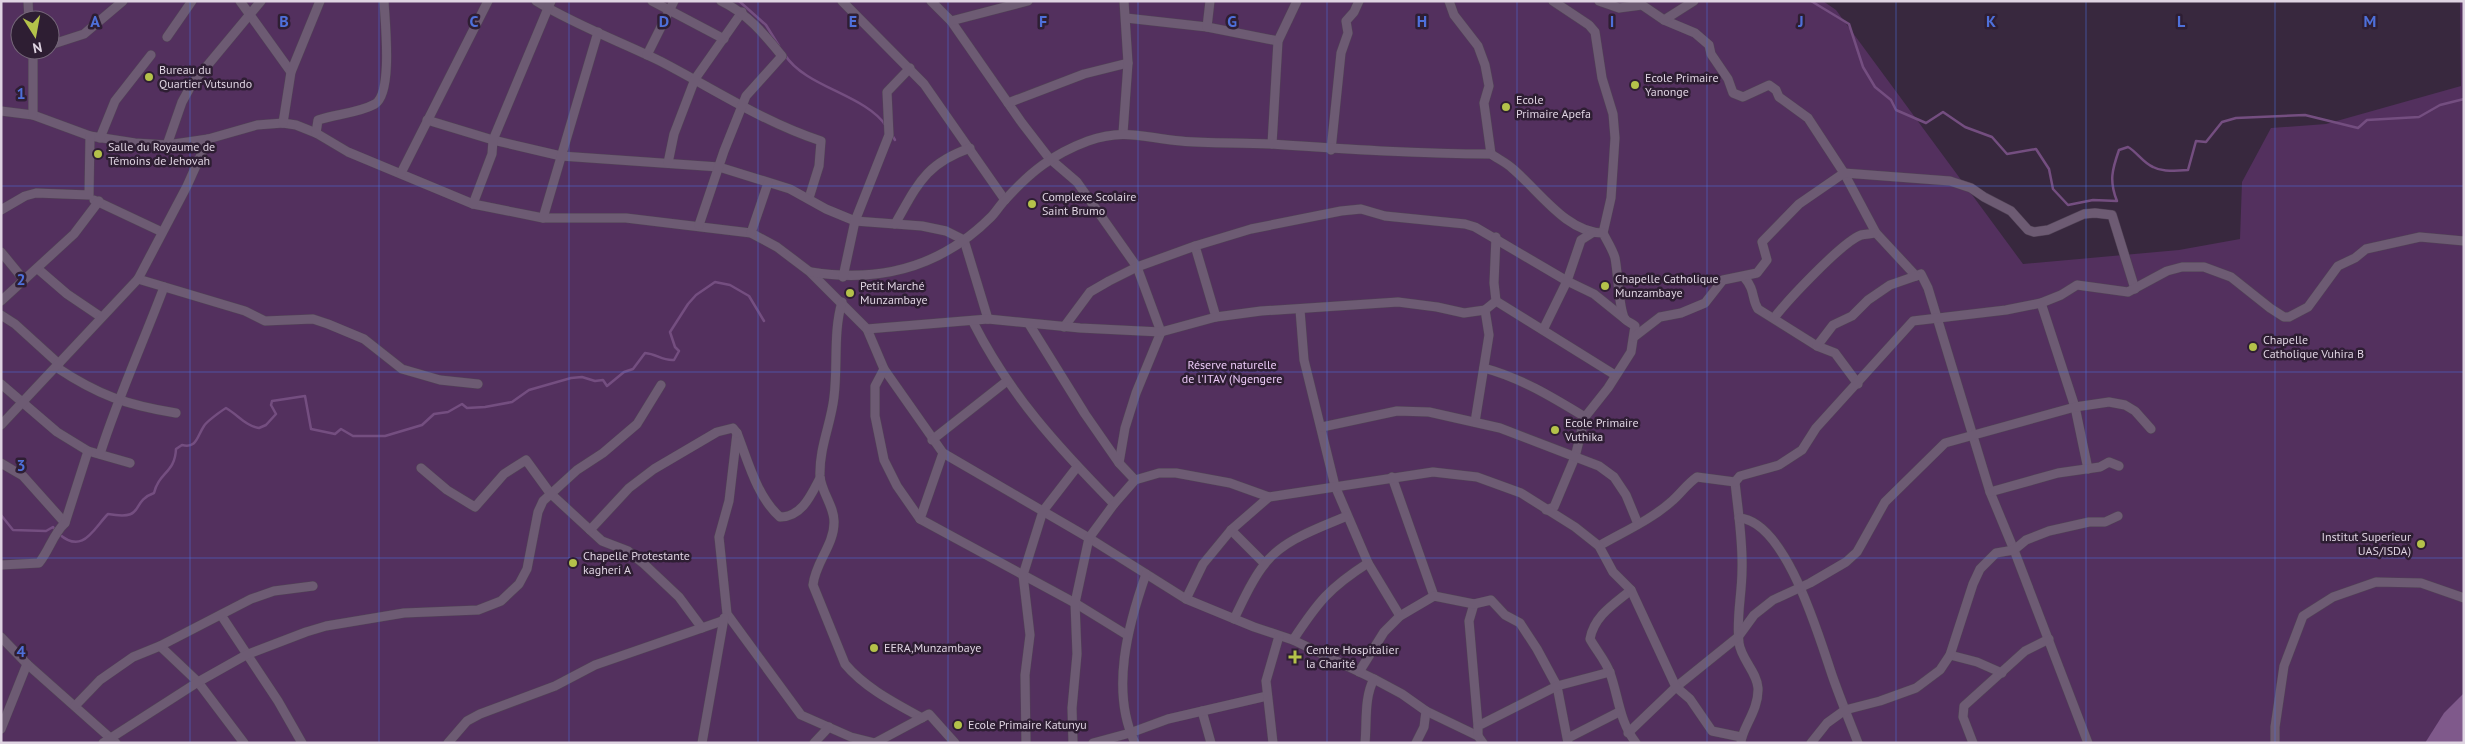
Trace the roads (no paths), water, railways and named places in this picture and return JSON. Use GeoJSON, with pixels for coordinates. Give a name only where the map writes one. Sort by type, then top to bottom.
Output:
{"type":"FeatureCollection","features":[{"type":"Feature","properties":{"kind":"street"},"geometry":{"type":"LineString","coordinates":[[60,42],[84,34],[123,1]]}},
{"type":"Feature","properties":{"kind":"street"},"geometry":{"type":"LineString","coordinates":[[167,37],[192,1]]}},
{"type":"Feature","properties":{"kind":"street"},"geometry":{"type":"LineString","coordinates":[[240,1],[291,72]]}},
{"type":"Feature","properties":{"kind":"street"},"geometry":{"type":"LineString","coordinates":[[167,145],[182,102],[192,84],[261,1]]}},
{"type":"Feature","properties":{"kind":"street"},"geometry":{"type":"LineString","coordinates":[[283,123],[291,72],[320,1]]}},
{"type":"Feature","properties":{"kind":"street"},"geometry":{"type":"LineString","coordinates":[[316,133],[318,120],[376,103],[383,93],[386,66],[384,1]]}},
{"type":"Feature","properties":{"kind":"street"},"geometry":{"type":"LineString","coordinates":[[401,173],[488,1]]}},
{"type":"Feature","properties":{"kind":"street"},"geometry":{"type":"LineString","coordinates":[[536,1],[549,5],[598,32],[695,79],[742,107],[783,128],[821,141],[819,166],[809,198]]}},
{"type":"Feature","properties":{"kind":"street"},"geometry":{"type":"LineString","coordinates":[[652,1],[724,39]]}},
{"type":"Feature","properties":{"kind":"street"},"geometry":{"type":"LineString","coordinates":[[647,55],[674,1]]}},
{"type":"Feature","properties":{"kind":"street"},"geometry":{"type":"LineString","coordinates":[[699,225],[746,96],[782,56],[755,24],[742,12],[721,1]]}},
{"type":"Feature","properties":{"kind":"street"},"geometry":{"type":"LineString","coordinates":[[842,1],[910,68],[937,101],[1005,200]]}},
{"type":"Feature","properties":{"kind":"street"},"geometry":{"type":"LineString","coordinates":[[931,1],[951,21],[1049,158],[1076,182],[1137,267],[1161,332],[1136,393],[1125,428],[1119,463]]}},
{"type":"Feature","properties":{"kind":"street"},"geometry":{"type":"LineString","coordinates":[[951,21],[1028,1]]}},
{"type":"Feature","properties":{"kind":"street"},"geometry":{"type":"LineString","coordinates":[[1124,1],[1128,63],[1124,133]]}},
{"type":"Feature","properties":{"kind":"street"},"geometry":{"type":"LineString","coordinates":[[1207,27],[1210,1]]}},
{"type":"Feature","properties":{"kind":"street"},"geometry":{"type":"LineString","coordinates":[[1272,144],[1278,42],[1298,1]]}},
{"type":"Feature","properties":{"kind":"street"},"geometry":{"type":"LineString","coordinates":[[1331,150],[1341,53],[1348,33],[1346,21],[1354,12],[1359,1]]}},
{"type":"Feature","properties":{"kind":"street"},"geometry":{"type":"LineString","coordinates":[[1449,1],[1454,15],[1478,46],[1485,65],[1489,86],[1484,103],[1491,154]]}},
{"type":"Feature","properties":{"kind":"street"},"geometry":{"type":"LineString","coordinates":[[1599,1],[1619,8],[1642,5],[1664,20],[1696,33],[1709,45],[1711,54],[1728,79],[1733,93],[1743,97],[1770,84],[1776,90],[1779,98],[1808,118],[1844,173],[1876,233],[1916,276]]}},
{"type":"Feature","properties":{"kind":"street"},"geometry":{"type":"LineString","coordinates":[[1664,20],[1694,1]]}},
{"type":"Feature","properties":{"kind":"street"},"geometry":{"type":"LineString","coordinates":[[1557,2],[1589,24],[1595,32],[1602,78],[1613,114],[1615,138],[1611,198],[1603,234],[1615,258],[1620,288],[1619,303],[1626,319]]}},
{"type":"Feature","properties":{"kind":"street"},"geometry":{"type":"LineString","coordinates":[[473,204],[492,154],[494,140],[549,5]]}},
{"type":"Feature","properties":{"kind":"street"},"geometry":{"type":"LineString","coordinates":[[668,163],[674,134],[695,79],[742,12]]}},
{"type":"Feature","properties":{"kind":"street"},"geometry":{"type":"LineString","coordinates":[[1126,18],[1207,27],[1278,42]]}},
{"type":"Feature","properties":{"kind":"street"},"geometry":{"type":"LineString","coordinates":[[543,218],[598,32]]}},
{"type":"Feature","properties":{"kind":"street"},"geometry":{"type":"LineString","coordinates":[[1,210],[25,196],[54,193],[89,195],[95,137],[115,101],[151,55]]}},
{"type":"Feature","properties":{"kind":"street"},"geometry":{"type":"LineString","coordinates":[[33,60],[33,115]]}},
{"type":"Feature","properties":{"kind":"street"},"geometry":{"type":"LineString","coordinates":[[1008,103],[1075,77],[1128,63]]}},
{"type":"Feature","properties":{"kind":"street"},"geometry":{"type":"LineString","coordinates":[[842,277],[855,221],[888,136],[887,92],[910,68]]}},
{"type":"Feature","properties":{"kind":"street"},"geometry":{"type":"LineString","coordinates":[[1,111],[33,115],[95,137],[135,143],[167,145],[208,139],[257,125],[283,123],[316,133],[348,152],[473,204],[543,218],[626,218],[699,225],[751,233],[777,247],[810,272],[868,329],[884,369],[932,440],[943,453],[1089,538],[1186,599],[1234,620],[1293,640],[1374,679],[1402,694],[1426,711],[1480,735]]}},
{"type":"Feature","properties":{"kind":"street"},"geometry":{"type":"LineString","coordinates":[[427,120],[494,140],[561,156],[719,167],[790,189],[826,209],[855,221],[946,231],[964,240],[988,320]]}},
{"type":"Feature","properties":{"kind":"street"},"geometry":{"type":"LineString","coordinates":[[810,272],[842,277],[915,266],[948,251],[964,240],[992,216],[1005,200],[1049,158],[1088,141],[1124,133],[1180,141],[1272,144],[1331,150],[1491,154],[1513,168],[1560,214],[1592,233],[1603,234]]}},
{"type":"Feature","properties":{"kind":"street"},"geometry":{"type":"LineString","coordinates":[[1,425],[138,279],[187,186],[208,139]]}},
{"type":"Feature","properties":{"kind":"street"},"geometry":{"type":"LineString","coordinates":[[895,224],[927,172],[948,156],[970,148]]}},
{"type":"Feature","properties":{"kind":"street"},"geometry":{"type":"LineString","coordinates":[[1634,338],[1660,317],[1681,313],[1705,302],[1723,280],[1757,273],[1767,260],[1762,242],[1799,204],[1844,173],[1950,181],[1971,188],[2011,211],[2028,230],[2034,232],[2048,230],[2084,214],[2112,215],[2135,289]]}},
{"type":"Feature","properties":{"kind":"street"},"geometry":{"type":"LineString","coordinates":[[751,233],[768,183]]}},
{"type":"Feature","properties":{"kind":"street"},"geometry":{"type":"LineString","coordinates":[[54,193],[99,201],[162,232]]}},
{"type":"Feature","properties":{"kind":"street"},"geometry":{"type":"LineString","coordinates":[[1,301],[38,270],[74,234],[99,201]]}},
{"type":"Feature","properties":{"kind":"street"},"geometry":{"type":"LineString","coordinates":[[1064,327],[1090,292],[1137,267],[1195,246],[1284,221],[1361,209],[1385,216],[1465,224],[1496,237],[1567,281],[1594,294],[1635,326],[1631,352],[1608,388],[1585,417],[1575,457],[1554,507],[1546,510]]}},
{"type":"Feature","properties":{"kind":"street"},"geometry":{"type":"LineString","coordinates":[[1543,330],[1567,281],[1581,240],[1592,233]]}},
{"type":"Feature","properties":{"kind":"street"},"geometry":{"type":"LineString","coordinates":[[1774,318],[1792,299],[1798,288],[1812,278],[1832,257],[1860,236],[1876,233]]}},
{"type":"Feature","properties":{"kind":"street"},"geometry":{"type":"LineString","coordinates":[[1496,237],[1494,283],[1496,301]]}},
{"type":"Feature","properties":{"kind":"street"},"geometry":{"type":"LineString","coordinates":[[1073,743],[1072,708],[1077,654],[1075,602],[1089,538],[1114,504],[1135,480],[1159,473],[1176,473],[1230,484],[1269,497],[1433,472],[1477,477],[1521,493],[1575,527],[1599,546],[1613,572],[1631,590],[1676,687],[1690,699],[1712,730],[1741,740],[1754,713],[1758,690],[1754,676],[1742,654],[1738,637],[1742,552],[1736,482],[1740,476],[1780,465],[1802,450],[1816,428],[1858,384],[1913,321],[1937,320],[2040,303],[2061,295],[2077,285],[2128,292],[2167,271],[2182,267],[2204,267],[2231,277],[2270,308],[2284,317],[2289,317],[2308,307],[2338,266],[2355,258],[2366,249],[2420,237],[2464,241]]}},
{"type":"Feature","properties":{"kind":"street"},"geometry":{"type":"LineString","coordinates":[[1195,246],[1216,317]]}},
{"type":"Feature","properties":{"kind":"street"},"geometry":{"type":"LineString","coordinates":[[1,252],[24,280]]}},
{"type":"Feature","properties":{"kind":"street"},"geometry":{"type":"LineString","coordinates":[[38,270],[67,294],[101,317]]}},
{"type":"Feature","properties":{"kind":"street"},"geometry":{"type":"LineString","coordinates":[[1818,346],[1833,325],[1852,316],[1868,300],[1890,285],[1921,274],[1928,288],[1990,492],[2088,743]]}},
{"type":"Feature","properties":{"kind":"street"},"geometry":{"type":"LineString","coordinates":[[1744,277],[1752,287],[1758,309],[1818,346],[1835,353],[1858,384]]}},
{"type":"Feature","properties":{"kind":"street"},"geometry":{"type":"LineString","coordinates":[[138,279],[245,311],[265,320],[314,320],[328,324],[364,339],[402,369],[440,380],[478,384]]}},
{"type":"Feature","properties":{"kind":"street"},"geometry":{"type":"LineString","coordinates":[[100,454],[117,400],[164,287]]}},
{"type":"Feature","properties":{"kind":"street"},"geometry":{"type":"LineString","coordinates":[[868,329],[988,320],[1064,327],[1161,332],[1216,317],[1261,311],[1300,310],[1398,302],[1464,313],[1485,310],[1496,301]]}},
{"type":"Feature","properties":{"kind":"street"},"geometry":{"type":"LineString","coordinates":[[1496,301],[1615,375]]}},
{"type":"Feature","properties":{"kind":"street"},"geometry":{"type":"LineString","coordinates":[[842,302],[837,319],[834,396],[821,452],[820,478],[834,522],[832,535],[814,572],[813,585],[845,664],[870,687],[922,718]]}},
{"type":"Feature","properties":{"kind":"street"},"geometry":{"type":"LineString","coordinates":[[2040,303],[2075,407],[2088,468]]}},
{"type":"Feature","properties":{"kind":"street"},"geometry":{"type":"LineString","coordinates":[[1300,310],[1304,360],[1322,427],[1326,458],[1335,486],[1368,563],[1400,616]]}},
{"type":"Feature","properties":{"kind":"street"},"geometry":{"type":"LineString","coordinates":[[1475,422],[1489,335],[1485,310]]}},
{"type":"Feature","properties":{"kind":"street"},"geometry":{"type":"LineString","coordinates":[[1,315],[15,324],[57,366],[89,388],[133,406],[176,413]]}},
{"type":"Feature","properties":{"kind":"street"},"geometry":{"type":"LineString","coordinates":[[972,322],[1007,381],[1031,414],[1077,467],[1114,504]]}},
{"type":"Feature","properties":{"kind":"street"},"geometry":{"type":"LineString","coordinates":[[1029,324],[1052,363],[1119,463],[1135,480]]}},
{"type":"Feature","properties":{"kind":"street"},"geometry":{"type":"LineString","coordinates":[[1484,368],[1510,375],[1531,385],[1585,417]]}},
{"type":"Feature","properties":{"kind":"street"},"geometry":{"type":"LineString","coordinates":[[884,369],[875,386],[875,416],[884,460],[897,486],[920,519],[1075,602],[1127,635]]}},
{"type":"Feature","properties":{"kind":"street"},"geometry":{"type":"LineString","coordinates":[[932,440],[1007,381]]}},
{"type":"Feature","properties":{"kind":"street"},"geometry":{"type":"LineString","coordinates":[[1,384],[57,432],[88,452],[130,463]]}},
{"type":"Feature","properties":{"kind":"street"},"geometry":{"type":"LineString","coordinates":[[1,637],[27,664],[75,706],[110,741],[198,682],[246,655],[326,626],[404,612],[478,610],[501,601],[519,584],[527,569],[538,512],[550,493],[637,424],[661,385]]}},
{"type":"Feature","properties":{"kind":"street"},"geometry":{"type":"LineString","coordinates":[[1628,733],[1676,687],[1738,637],[1754,615],[1773,600],[1846,562],[1857,552],[1885,502],[1945,443],[1973,437],[2075,407],[2109,402],[2125,405],[2135,411],[2151,429]]}},
{"type":"Feature","properties":{"kind":"street"},"geometry":{"type":"LineString","coordinates":[[1322,427],[1397,410],[1429,412],[1475,422],[1524,436],[1599,466],[1614,477],[1626,495],[1638,524]]}},
{"type":"Feature","properties":{"kind":"street"},"geometry":{"type":"LineString","coordinates":[[590,530],[629,488],[654,469],[717,432],[733,428],[737,433],[761,492],[770,509],[780,517],[786,517],[807,503],[820,478]]}},
{"type":"Feature","properties":{"kind":"street"},"geometry":{"type":"LineString","coordinates":[[702,743],[724,618],[719,536],[729,501],[737,433]]}},
{"type":"Feature","properties":{"kind":"street"},"geometry":{"type":"LineString","coordinates":[[1,565],[39,563],[49,550],[56,531],[64,524],[88,452]]}},
{"type":"Feature","properties":{"kind":"street"},"geometry":{"type":"LineString","coordinates":[[920,519],[943,453]]}},
{"type":"Feature","properties":{"kind":"street"},"geometry":{"type":"LineString","coordinates":[[421,468],[447,490],[475,507],[504,474],[526,460],[550,493],[602,541],[628,551],[644,564],[679,597],[702,628]]}},
{"type":"Feature","properties":{"kind":"street"},"geometry":{"type":"LineString","coordinates":[[1990,492],[2058,473],[2100,467],[2109,462],[2119,466]]}},
{"type":"Feature","properties":{"kind":"street"},"geometry":{"type":"LineString","coordinates":[[1,464],[23,476],[64,524]]}},
{"type":"Feature","properties":{"kind":"street"},"geometry":{"type":"LineString","coordinates":[[1026,743],[1025,675],[1030,635],[1023,575],[1043,512],[1077,467]]}},
{"type":"Feature","properties":{"kind":"street"},"geometry":{"type":"LineString","coordinates":[[1392,477],[1434,596]]}},
{"type":"Feature","properties":{"kind":"street"},"geometry":{"type":"LineString","coordinates":[[1599,546],[1638,524],[1672,501],[1683,488],[1697,477],[1736,482]]}},
{"type":"Feature","properties":{"kind":"street"},"geometry":{"type":"LineString","coordinates":[[1186,599],[1203,564],[1231,530],[1269,497]]}},
{"type":"Feature","properties":{"kind":"street"},"geometry":{"type":"LineString","coordinates":[[1234,620],[1264,563],[1288,544],[1347,516]]}},
{"type":"Feature","properties":{"kind":"street"},"geometry":{"type":"LineString","coordinates":[[1811,743],[1827,723],[1844,710],[1880,701],[1916,688],[1940,670],[1950,655],[1961,617],[1980,570],[1996,553],[2014,550],[2026,540],[2049,532],[2089,522],[2105,522],[2118,516]]}},
{"type":"Feature","properties":{"kind":"street"},"geometry":{"type":"LineString","coordinates":[[1739,518],[1749,519],[1761,529],[1788,562],[1801,586],[1844,710],[1858,743]]}},
{"type":"Feature","properties":{"kind":"street"},"geometry":{"type":"LineString","coordinates":[[1231,530],[1264,563]]}},
{"type":"Feature","properties":{"kind":"street"},"geometry":{"type":"LineString","coordinates":[[1293,640],[1326,594],[1339,581],[1368,563]]}},
{"type":"Feature","properties":{"kind":"street"},"geometry":{"type":"LineString","coordinates":[[1135,743],[1130,733],[1124,705],[1127,635],[1146,574]]}},
{"type":"Feature","properties":{"kind":"street"},"geometry":{"type":"LineString","coordinates":[[2275,743],[2275,727],[2284,666],[2303,616],[2333,597],[2376,582],[2421,583],[2464,598]]}},
{"type":"Feature","properties":{"kind":"street"},"geometry":{"type":"LineString","coordinates":[[75,706],[107,675],[133,657],[160,646],[251,599],[274,591],[312,586]]}},
{"type":"Feature","properties":{"kind":"street"},"geometry":{"type":"LineString","coordinates":[[1631,590],[1602,614],[1591,630],[1590,639],[1610,672],[1619,712],[1628,733],[1636,743]]}},
{"type":"Feature","properties":{"kind":"street"},"geometry":{"type":"LineString","coordinates":[[1359,672],[1384,632],[1400,616],[1434,596],[1474,604],[1490,600],[1505,615],[1520,624],[1557,686],[1568,740],[1619,712]]}},
{"type":"Feature","properties":{"kind":"street"},"geometry":{"type":"LineString","coordinates":[[1474,604],[1469,621],[1480,735]]}},
{"type":"Feature","properties":{"kind":"street"},"geometry":{"type":"LineString","coordinates":[[221,615],[278,701],[302,743]]}},
{"type":"Feature","properties":{"kind":"street"},"geometry":{"type":"LineString","coordinates":[[448,743],[467,721],[480,714],[555,686],[595,665],[702,628],[724,618]]}},
{"type":"Feature","properties":{"kind":"street"},"geometry":{"type":"LineString","coordinates":[[724,618],[795,708],[811,721],[829,727],[851,738],[875,743],[929,714],[955,743]]}},
{"type":"Feature","properties":{"kind":"street"},"geometry":{"type":"LineString","coordinates":[[1272,743],[1266,681],[1279,636]]}},
{"type":"Feature","properties":{"kind":"street"},"geometry":{"type":"LineString","coordinates":[[1973,743],[1963,717],[1964,706],[2002,674],[2025,651],[2049,639]]}},
{"type":"Feature","properties":{"kind":"street"},"geometry":{"type":"LineString","coordinates":[[160,646],[198,682],[244,743]]}},
{"type":"Feature","properties":{"kind":"street"},"geometry":{"type":"LineString","coordinates":[[1950,655],[1977,662],[2002,674]]}},
{"type":"Feature","properties":{"kind":"street"},"geometry":{"type":"LineString","coordinates":[[1,729],[27,664]]}},
{"type":"Feature","properties":{"kind":"street"},"geometry":{"type":"LineString","coordinates":[[1480,735],[1557,686],[1610,672]]}},
{"type":"Feature","properties":{"kind":"street"},"geometry":{"type":"LineString","coordinates":[[1365,743],[1368,699],[1374,679]]}},
{"type":"Feature","properties":{"kind":"street"},"geometry":{"type":"LineString","coordinates":[[1093,743],[1130,733],[1168,719],[1267,696]]}},
{"type":"Feature","properties":{"kind":"street"},"geometry":{"type":"LineString","coordinates":[[1202,711],[1211,743]]}},
{"type":"Feature","properties":{"kind":"street"},"geometry":{"type":"LineString","coordinates":[[1416,743],[1424,727],[1426,711]]}},
{"type":"Feature","properties":{"kind":"street"},"geometry":{"type":"LineString","coordinates":[[814,743],[829,727]]}},
{"type":"Feature","properties":{"kind":"waterway"},"geometry":{"type":"LineString","coordinates":[[739,1],[766,25],[779,46]]}},
{"type":"Feature","properties":{"kind":"waterway"},"geometry":{"type":"LineString","coordinates":[[1811,1],[1849,24],[1863,67],[1875,87],[1891,100],[1896,110],[1926,123],[1943,112],[1965,127],[1992,137],[2007,154],[2036,149],[2049,169],[2053,189],[2068,205],[2093,200],[2117,201],[2112,176],[2119,150],[2128,147],[2146,163],[2157,169],[2170,171],[2188,170],[2196,141],[2206,142],[2222,122],[2236,118],[2305,115],[2358,128],[2367,120],[2419,117],[2440,105],[2464,99]]}},
{"type":"Feature","properties":{"kind":"waterway"},"geometry":{"type":"LineString","coordinates":[[785,55],[794,66],[806,75],[865,106],[877,115],[886,126]]}},
{"type":"Feature","properties":{"kind":"waterway"},"geometry":{"type":"LineString","coordinates":[[892,135],[895,140]]}},
{"type":"Feature","properties":{"kind":"waterway"},"geometry":{"type":"LineString","coordinates":[[59,534],[67,540],[81,541],[87,538],[108,514],[128,515],[133,513],[146,497],[154,493],[159,481],[173,463],[176,449],[182,445],[187,446],[194,443],[205,424],[226,408],[246,423],[259,428],[266,425],[276,414],[271,405],[272,401],[305,396],[311,429],[335,434],[341,429],[353,436],[385,436],[422,425],[434,414],[448,412],[462,404],[467,408],[512,402],[529,390],[571,378],[582,377],[595,381],[603,380],[607,386],[624,372],[633,369],[645,353],[674,360],[679,351],[675,347],[670,332],[696,295],[715,282],[730,285],[749,296],[764,321]]}},
{"type":"Feature","properties":{"kind":"waterway"},"geometry":{"type":"LineString","coordinates":[[1,515],[13,530],[46,531],[53,527],[55,530]]}},
{"type":"Feature","properties":{"kind":"place","name":"Bureau du Quartier Vutsundo"},"geometry":{"type":"Point","coordinates":[149,77]}},
{"type":"Feature","properties":{"kind":"place","name":"Ecole Primaire Yanonge"},"geometry":{"type":"Point","coordinates":[1635,85]}},
{"type":"Feature","properties":{"kind":"place","name":"Ecole Primaire Apefa"},"geometry":{"type":"Point","coordinates":[1506,107]}},
{"type":"Feature","properties":{"kind":"place","name":"Salle du Royaume de Témoins de Jehovah"},"geometry":{"type":"Point","coordinates":[98,154]}},
{"type":"Feature","properties":{"kind":"place","name":"Complexe Scolaire Saint Brumo"},"geometry":{"type":"Point","coordinates":[1032,204]}},
{"type":"Feature","properties":{"kind":"place","name":"Chapelle Catholique Munzambaye"},"geometry":{"type":"Point","coordinates":[1605,286]}},
{"type":"Feature","properties":{"kind":"place","name":"Petit Marché Munzambaye"},"geometry":{"type":"Point","coordinates":[850,293]}},
{"type":"Feature","properties":{"kind":"place","name":"Chapelle Catholique Vuhira B"},"geometry":{"type":"Point","coordinates":[2253,347]}},
{"type":"Feature","properties":{"kind":"place","name":"Ecole Primaire Vuthika"},"geometry":{"type":"Point","coordinates":[1555,430]}},
{"type":"Feature","properties":{"kind":"place","name":"Institut Superieur UAS/ISDA)"},"geometry":{"type":"Point","coordinates":[2421,544]}},
{"type":"Feature","properties":{"kind":"place","name":"Chapelle Protestante kagheri A"},"geometry":{"type":"Point","coordinates":[573,563]}},
{"type":"Feature","properties":{"kind":"place","name":"EERA,Munzambaye"},"geometry":{"type":"Point","coordinates":[874,648]}},
{"type":"Feature","properties":{"kind":"place","name":"Centre Hospitalier la Charité"},"geometry":{"type":"Point","coordinates":[1295,657]}},
{"type":"Feature","properties":{"kind":"place","name":"Ecole Primaire Katunyu"},"geometry":{"type":"Point","coordinates":[958,725]}},
{"type":"Feature","properties":{"kind":"park label","name":"Réserve naturelle de l'ITAV (Ngengere"},"geometry":{"type":"Point","coordinates":[1232,372]}}]}
